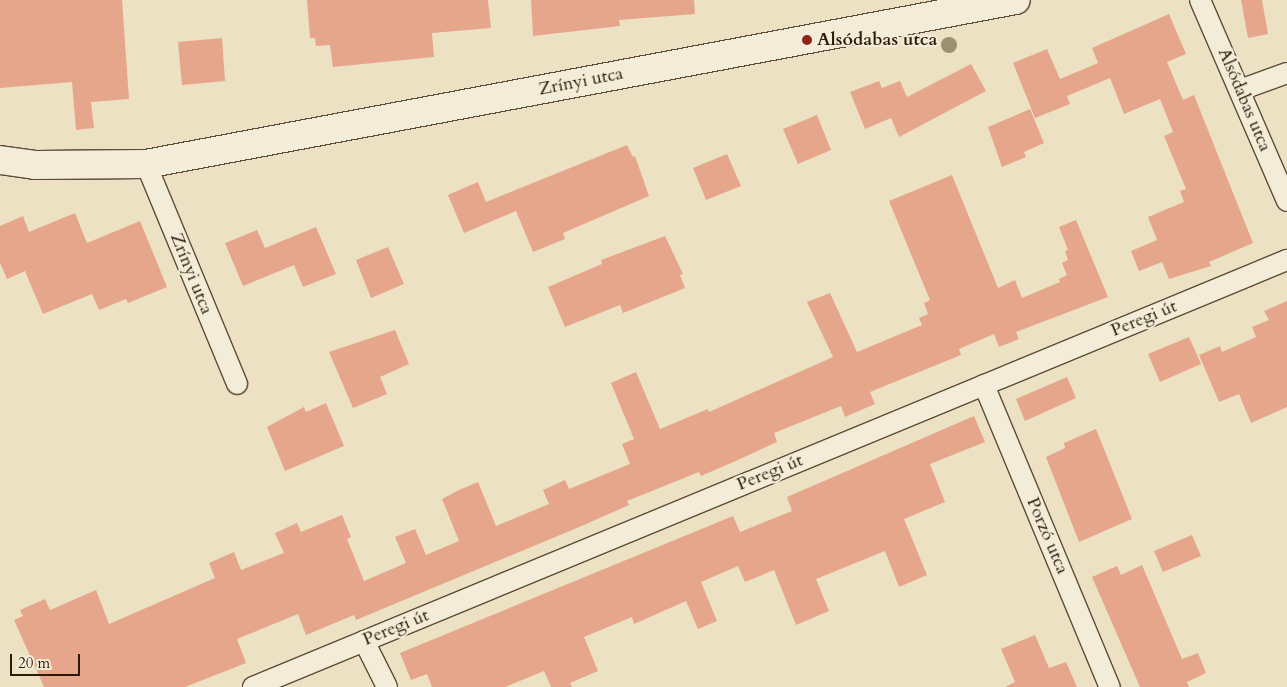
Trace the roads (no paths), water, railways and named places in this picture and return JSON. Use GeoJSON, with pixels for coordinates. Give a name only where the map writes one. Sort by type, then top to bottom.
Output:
{"type":"FeatureCollection","features":[{"type":"Feature","properties":{"kind":"main road","name":"Zrínyi utca"},"geometry":{"type":"LineString","coordinates":[[0,160],[36,165],[146,164],[969,4],[1016,0]]}},
{"type":"Feature","properties":{"kind":"street","name":"Alsódabas utca"},"geometry":{"type":"LineString","coordinates":[[1200,0],[1287,201]]}},
{"type":"Feature","properties":{"kind":"street"},"geometry":{"type":"LineString","coordinates":[[1240,90],[1287,73]]}},
{"type":"Feature","properties":{"kind":"street","name":"Zrínyi utca"},"geometry":{"type":"LineString","coordinates":[[146,164],[237,384]]}},
{"type":"Feature","properties":{"kind":"street","name":"Peregi út"},"geometry":{"type":"LineString","coordinates":[[253,687],[1287,260]]}},
{"type":"Feature","properties":{"kind":"street","name":"Porzó utca"},"geometry":{"type":"LineString","coordinates":[[984,385],[1110,687]]}},
{"type":"Feature","properties":{"kind":"street"},"geometry":{"type":"LineString","coordinates":[[364,642],[387,687]]}},
{"type":"Feature","properties":{"kind":"place","name":"Alsódabas utca"},"geometry":{"type":"Point","coordinates":[807,40]}}]}
